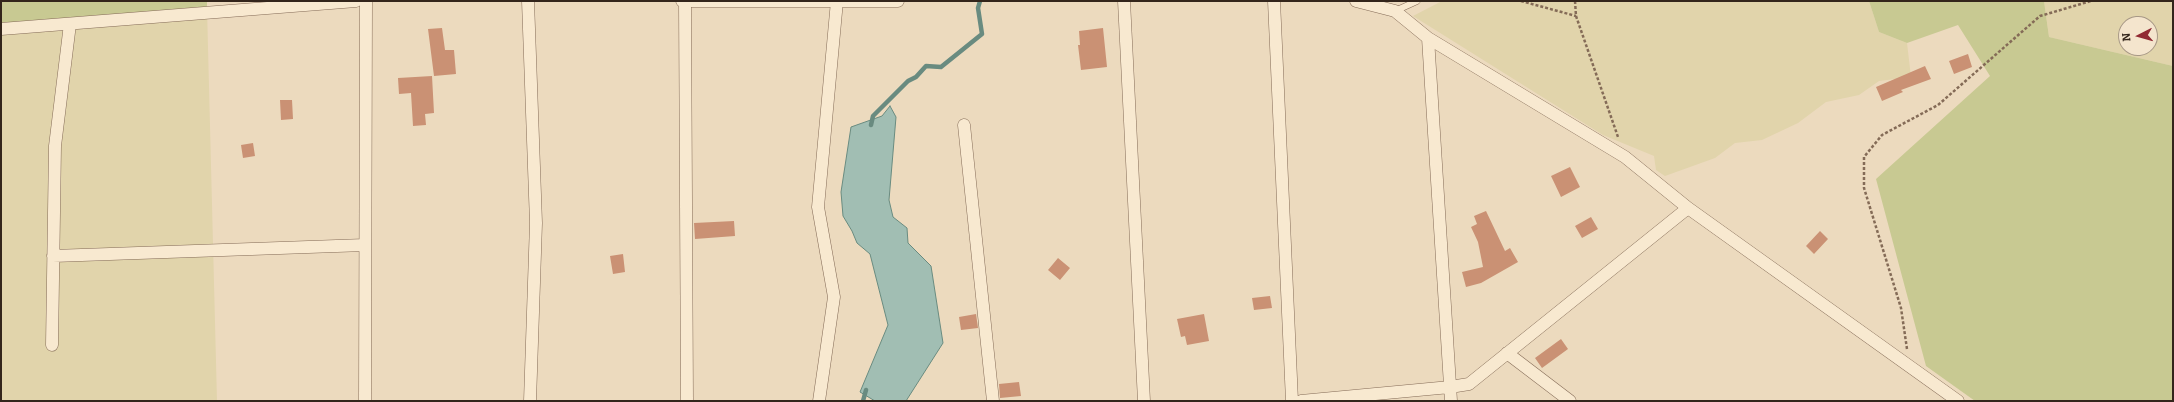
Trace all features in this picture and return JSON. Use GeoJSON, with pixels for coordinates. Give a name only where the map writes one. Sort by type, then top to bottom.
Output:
{"type":"FeatureCollection","features":[{"type":"Feature","properties":{"kind":"street"},"geometry":{"type":"LineString","coordinates":[[1,30],[356,1]]}},
{"type":"Feature","properties":{"kind":"street"},"geometry":{"type":"LineString","coordinates":[[365,401],[366,1]]}},
{"type":"Feature","properties":{"kind":"street"},"geometry":{"type":"LineString","coordinates":[[528,1],[536,224],[530,401]]}},
{"type":"Feature","properties":{"kind":"street"},"geometry":{"type":"LineString","coordinates":[[687,401],[683,1],[898,1]]}},
{"type":"Feature","properties":{"kind":"street"},"geometry":{"type":"LineString","coordinates":[[1124,1],[1144,401]]}},
{"type":"Feature","properties":{"kind":"street"},"geometry":{"type":"LineString","coordinates":[[1274,1],[1292,401]]}},
{"type":"Feature","properties":{"kind":"street"},"geometry":{"type":"LineString","coordinates":[[1356,1],[1395,11],[1428,38],[1625,156],[1688,208],[1910,365],[1958,401]]}},
{"type":"Feature","properties":{"kind":"street"},"geometry":{"type":"LineString","coordinates":[[819,401],[834,297],[818,207],[837,2]]}},
{"type":"Feature","properties":{"kind":"street"},"geometry":{"type":"LineString","coordinates":[[52,345],[55,146],[70,24]]}},
{"type":"Feature","properties":{"kind":"street"},"geometry":{"type":"LineString","coordinates":[[1428,38],[1451,401]]}},
{"type":"Feature","properties":{"kind":"street"},"geometry":{"type":"LineString","coordinates":[[964,125],[993,401]]}},
{"type":"Feature","properties":{"kind":"street"},"geometry":{"type":"LineString","coordinates":[[1301,401],[1450,388],[1469,384],[1688,208]]}},
{"type":"Feature","properties":{"kind":"street"},"geometry":{"type":"LineString","coordinates":[[53,256],[366,245]]}},
{"type":"Feature","properties":{"kind":"street"},"geometry":{"type":"LineString","coordinates":[[1507,353],[1570,401]]}},
{"type":"Feature","properties":{"kind":"lane"},"geometry":{"type":"LineString","coordinates":[[1395,11],[1417,1]]}},
{"type":"Feature","properties":{"kind":"path"},"geometry":{"type":"LineString","coordinates":[[1521,1],[1576,16]]}},
{"type":"Feature","properties":{"kind":"path"},"geometry":{"type":"LineString","coordinates":[[1575,1],[1576,16],[1625,156]]}},
{"type":"Feature","properties":{"kind":"path"},"geometry":{"type":"LineString","coordinates":[[1910,365],[1901,308],[1864,188],[1864,157],[1882,135],[1938,105],[2040,16],[2091,1]]}},
{"type":"Feature","properties":{"kind":"shaded area"},"geometry":{"type":"Polygon","coordinates":[[[1442,1],[1869,1],[1879,32],[1907,43],[1911,77],[1879,81],[1859,95],[1826,102],[1798,123],[1762,140],[1735,143],[1715,158],[1665,176],[1656,170],[1654,156],[1603,135],[1413,16],[1442,1]]]}},
{"type":"Feature","properties":{"kind":"shaded area"},"geometry":{"type":"Polygon","coordinates":[[[2044,1],[2173,1],[2173,66],[2130,56],[2158,56],[2158,16],[2118,16],[2118,53],[2049,37],[2044,1]]]}},
{"type":"Feature","properties":{"kind":"shaded area"},"geometry":{"type":"Polygon","coordinates":[[[207,8],[217,401],[1,401],[1,24],[207,8]]]}},
{"type":"Feature","properties":{"kind":"shaded area"},"geometry":{"type":"Polygon","coordinates":[[[890,106],[896,117],[889,200],[893,217],[907,228],[908,243],[931,266],[943,343],[906,401],[875,401],[860,392],[888,325],[870,254],[857,243],[843,216],[841,192],[851,127],[882,116],[890,106]]]}},
{"type":"Feature","properties":{"kind":"green space"},"geometry":{"type":"Polygon","coordinates":[[[1,1],[207,1],[207,8],[1,24],[1,1]]]}},
{"type":"Feature","properties":{"kind":"green space"},"geometry":{"type":"Polygon","coordinates":[[[1869,1],[2044,1],[2049,37],[2118,53],[2118,56],[2130,56],[2173,66],[2173,401],[1975,401],[1926,366],[1876,179],[1990,76],[1958,25],[1907,43],[1879,32],[1869,1]]]}},
{"type":"Feature","properties":{"kind":"building"},"geometry":{"type":"Polygon","coordinates":[[[442,28],[445,50],[454,50],[456,74],[434,76],[428,29],[442,28]]]}},
{"type":"Feature","properties":{"kind":"building"},"geometry":{"type":"Polygon","coordinates":[[[1103,28],[1107,67],[1081,70],[1078,45],[1080,45],[1079,31],[1103,28]]]}},
{"type":"Feature","properties":{"kind":"building"},"geometry":{"type":"Polygon","coordinates":[[[1968,54],[1972,67],[1954,74],[1949,61],[1968,54]]]}},
{"type":"Feature","properties":{"kind":"building"},"geometry":{"type":"Polygon","coordinates":[[[1925,66],[1931,79],[1901,90],[1903,92],[1882,101],[1876,87],[1925,66]]]}},
{"type":"Feature","properties":{"kind":"building"},"geometry":{"type":"Polygon","coordinates":[[[432,76],[434,113],[425,114],[426,125],[413,126],[411,93],[399,94],[398,78],[432,76]]]}},
{"type":"Feature","properties":{"kind":"building"},"geometry":{"type":"Polygon","coordinates":[[[280,100],[292,100],[293,119],[281,120],[280,100]]]}},
{"type":"Feature","properties":{"kind":"building"},"geometry":{"type":"Polygon","coordinates":[[[253,143],[255,156],[243,158],[241,145],[253,143]]]}},
{"type":"Feature","properties":{"kind":"building"},"geometry":{"type":"Polygon","coordinates":[[[1570,167],[1580,187],[1561,197],[1551,176],[1570,167]]]}},
{"type":"Feature","properties":{"kind":"building"},"geometry":{"type":"Polygon","coordinates":[[[1486,211],[1505,251],[1510,248],[1518,262],[1481,283],[1466,287],[1462,272],[1483,267],[1478,242],[1471,227],[1477,224],[1474,216],[1486,211]]]}},
{"type":"Feature","properties":{"kind":"building"},"geometry":{"type":"Polygon","coordinates":[[[1591,217],[1598,229],[1582,238],[1575,226],[1591,217]]]}},
{"type":"Feature","properties":{"kind":"building"},"geometry":{"type":"Polygon","coordinates":[[[734,221],[735,236],[695,239],[694,223],[734,221]]]}},
{"type":"Feature","properties":{"kind":"building"},"geometry":{"type":"Polygon","coordinates":[[[1820,231],[1828,239],[1814,254],[1806,246],[1820,231]]]}},
{"type":"Feature","properties":{"kind":"building"},"geometry":{"type":"Polygon","coordinates":[[[623,254],[625,272],[613,274],[610,256],[623,254]]]}},
{"type":"Feature","properties":{"kind":"building"},"geometry":{"type":"Polygon","coordinates":[[[1058,258],[1070,268],[1060,280],[1048,270],[1058,258]]]}},
{"type":"Feature","properties":{"kind":"building"},"geometry":{"type":"Polygon","coordinates":[[[1270,296],[1272,308],[1254,310],[1252,298],[1270,296]]]}},
{"type":"Feature","properties":{"kind":"building"},"geometry":{"type":"Polygon","coordinates":[[[976,314],[978,328],[961,330],[959,317],[976,314]]]}},
{"type":"Feature","properties":{"kind":"building"},"geometry":{"type":"Polygon","coordinates":[[[1204,314],[1209,341],[1187,345],[1185,336],[1181,337],[1177,319],[1204,314]]]}},
{"type":"Feature","properties":{"kind":"building"},"geometry":{"type":"Polygon","coordinates":[[[1561,339],[1568,349],[1542,368],[1535,358],[1561,339]]]}},
{"type":"Feature","properties":{"kind":"building"},"geometry":{"type":"Polygon","coordinates":[[[1019,382],[1021,396],[1000,398],[999,384],[1019,382]]]}},
{"type":"Feature","properties":{"kind":"waterway"},"geometry":{"type":"LineString","coordinates":[[871,125],[873,116],[908,81],[916,77],[926,66],[941,67],[982,34],[978,8],[980,1]]}},
{"type":"Feature","properties":{"kind":"waterway"},"geometry":{"type":"LineString","coordinates":[[863,401],[866,390]]}}]}
